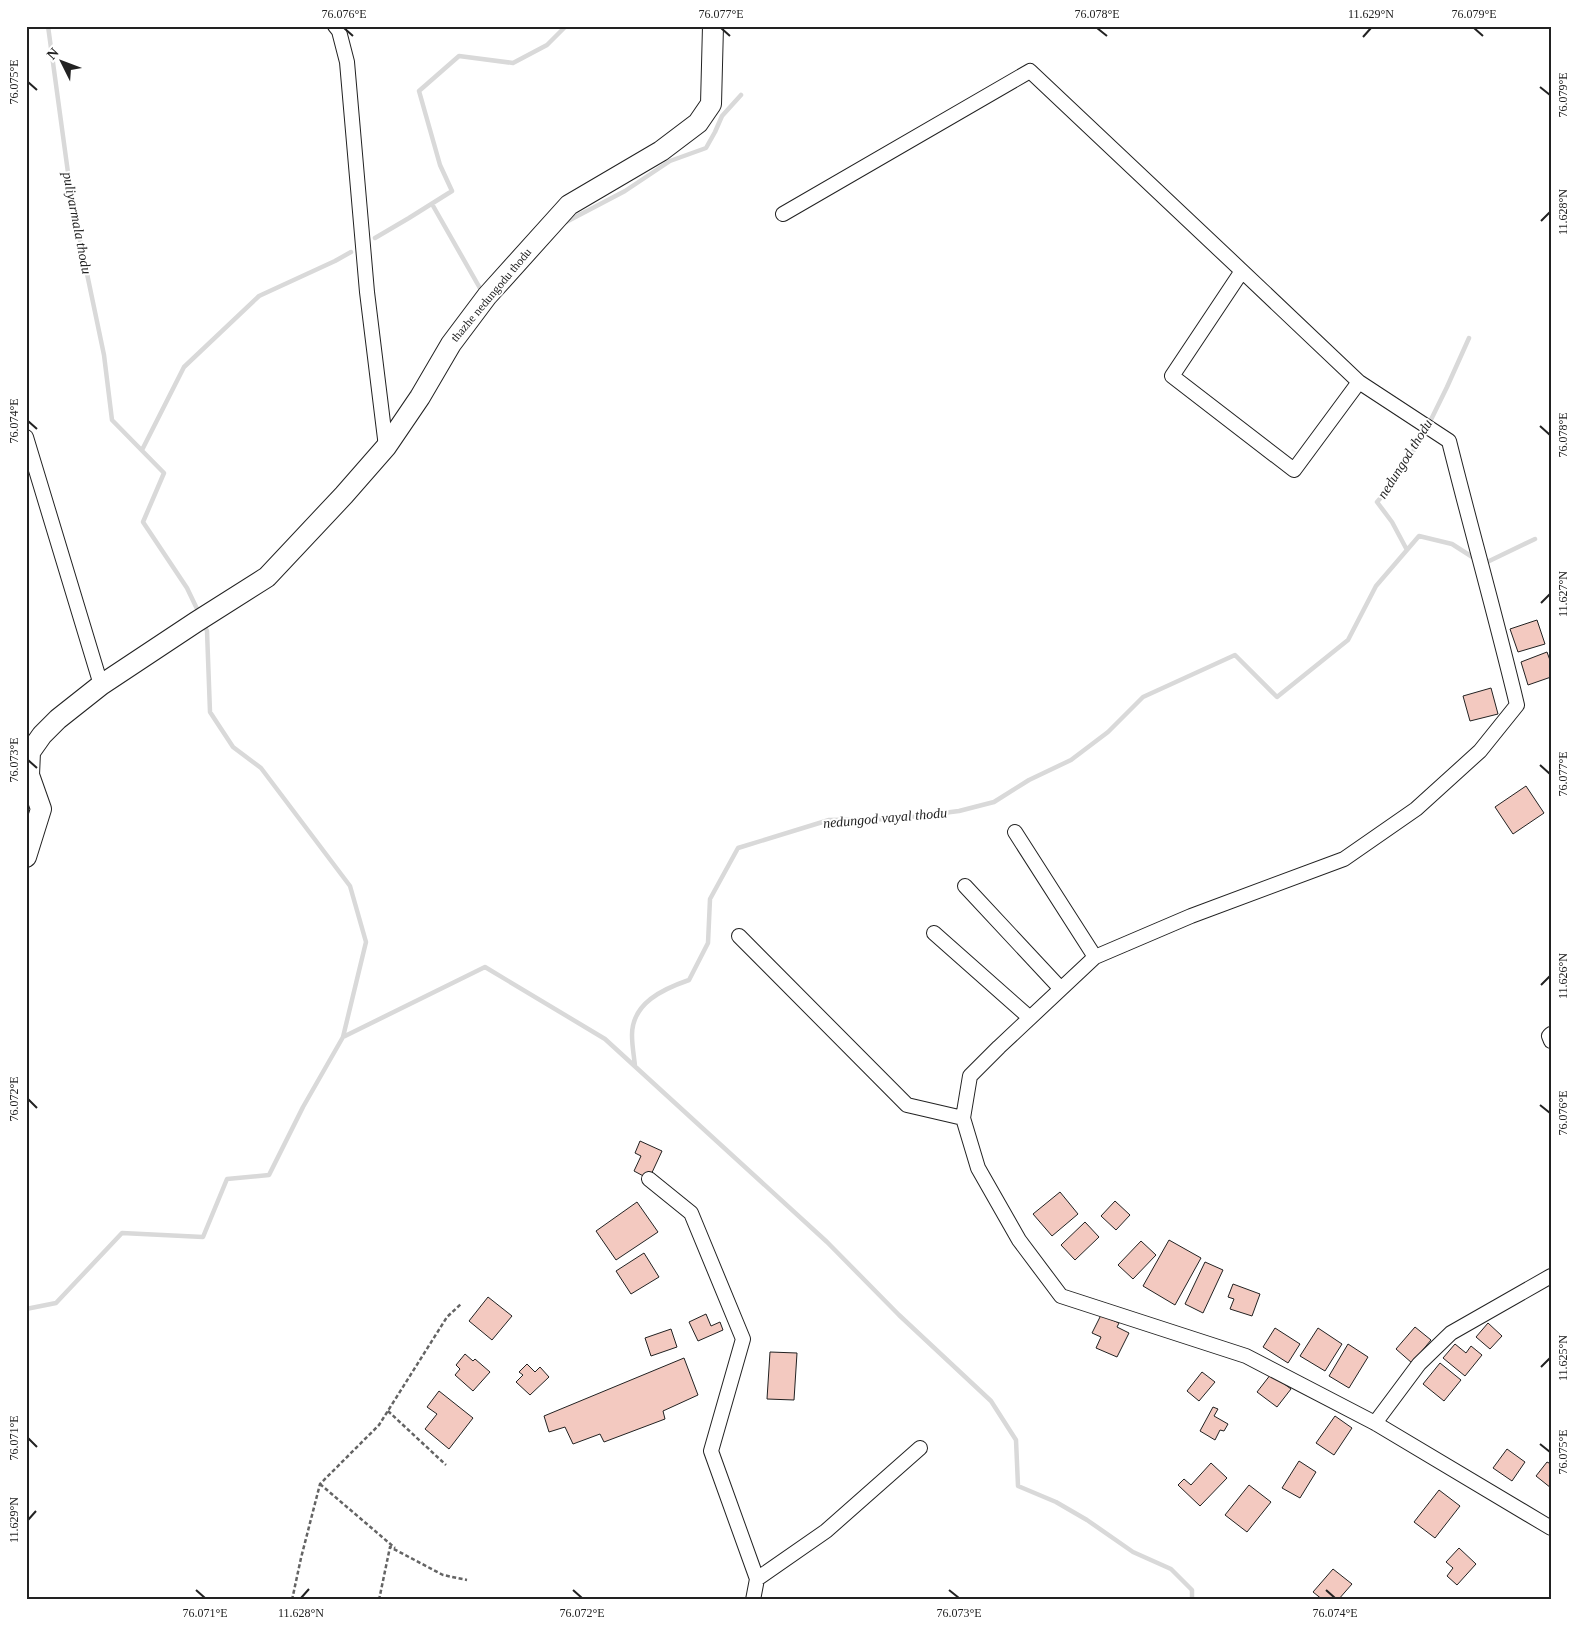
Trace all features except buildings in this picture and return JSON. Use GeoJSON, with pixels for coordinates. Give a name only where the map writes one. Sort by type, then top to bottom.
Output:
{"type":"FeatureCollection","features":[{"type":"Feature","properties":{"kind":"street"},"geometry":{"type":"LineString","coordinates":[[335,26],[339,31],[347,62],[367,292],[386,447]]}},
{"type":"Feature","properties":{"kind":"street","name":"thazhe nedungodu thodu"},"geometry":{"type":"LineString","coordinates":[[26,857],[42,809],[29,775],[30,752],[42,734],[58,718],[101,685],[267,577],[386,447],[420,397],[450,344],[487,296],[569,205],[661,151],[698,123],[711,104],[713,26]]}},
{"type":"Feature","properties":{"kind":"street"},"geometry":{"type":"LineString","coordinates":[[783,214],[1030,71],[1359,382],[1449,440],[1517,705],[1480,751],[1416,809],[1344,859],[1192,916],[1095,957],[970,1076],[963,1118],[978,1168],[1019,1240],[1062,1296],[1246,1356],[1375,1423],[1551,1528]]}},
{"type":"Feature","properties":{"kind":"street"},"geometry":{"type":"LineString","coordinates":[[1242,271],[1172,376],[1294,470],[1359,382]]}},
{"type":"Feature","properties":{"kind":"street"},"geometry":{"type":"LineString","coordinates":[[26,437],[101,685]]}},
{"type":"Feature","properties":{"kind":"street"},"geometry":{"type":"LineString","coordinates":[[1015,832],[1095,957]]}},
{"type":"Feature","properties":{"kind":"street"},"geometry":{"type":"LineString","coordinates":[[965,886],[1061,989]]}},
{"type":"Feature","properties":{"kind":"street"},"geometry":{"type":"LineString","coordinates":[[934,933],[1030,1018]]}},
{"type":"Feature","properties":{"kind":"street"},"geometry":{"type":"LineString","coordinates":[[739,936],[907,1105],[963,1118]]}},
{"type":"Feature","properties":{"kind":"street"},"geometry":{"type":"LineString","coordinates":[[1551,1034],[1549,1036],[1551,1042]]}},
{"type":"Feature","properties":{"kind":"street"},"geometry":{"type":"LineString","coordinates":[[649,1178],[691,1213],[742,1339],[711,1451],[757,1579],[754,1600]]}},
{"type":"Feature","properties":{"kind":"street"},"geometry":{"type":"LineString","coordinates":[[1375,1423],[1418,1364],[1451,1333],[1551,1276]]}},
{"type":"Feature","properties":{"kind":"street"},"geometry":{"type":"LineString","coordinates":[[757,1579],[826,1531],[920,1448]]}},
{"type":"Feature","properties":{"kind":"path"},"geometry":{"type":"LineString","coordinates":[[292,1600],[320,1484],[379,1424],[447,1317],[462,1302]]}},
{"type":"Feature","properties":{"kind":"path"},"geometry":{"type":"LineString","coordinates":[[388,1411],[446,1465]]}},
{"type":"Feature","properties":{"kind":"path"},"geometry":{"type":"LineString","coordinates":[[320,1484],[400,1552]]}},
{"type":"Feature","properties":{"kind":"path"},"geometry":{"type":"LineString","coordinates":[[379,1600],[390,1547],[443,1575],[467,1580]]}},
{"type":"Feature","properties":{"kind":"waterway","name":"puliyarmala thodu"},"geometry":{"type":"LineString","coordinates":[[48,26],[72,202],[104,355],[112,420],[164,473],[143,522],[187,588],[199,613]]}},
{"type":"Feature","properties":{"kind":"waterway"},"geometry":{"type":"LineString","coordinates":[[375,238],[452,191],[440,165],[419,91],[459,56],[513,63],[547,45],[566,26]]}},
{"type":"Feature","properties":{"kind":"waterway"},"geometry":{"type":"LineString","coordinates":[[566,222],[625,191],[670,161],[706,148],[722,116],[741,95]]}},
{"type":"Feature","properties":{"kind":"waterway"},"geometry":{"type":"LineString","coordinates":[[432,204],[481,290]]}},
{"type":"Feature","properties":{"kind":"waterway"},"geometry":{"type":"LineString","coordinates":[[142,450],[184,367],[259,296],[351,252]]}},
{"type":"Feature","properties":{"kind":"waterway","name":"nedungod thodu"},"geometry":{"type":"LineString","coordinates":[[1407,550],[1392,522],[1377,502],[1422,438],[1469,338]]}},
{"type":"Feature","properties":{"kind":"waterway","name":"nedungod vayal thodu"},"geometry":{"type":"LineString","coordinates":[[635,1066],[632,1035],[633,1024],[637,1014],[643,1006],[660,993],[689,980],[708,943],[710,899],[738,848],[829,820],[895,819],[959,811],[994,802],[1029,780],[1071,760],[1108,732],[1143,697],[1235,655],[1277,697],[1348,640],[1376,586],[1419,536],[1452,544],[1477,560]]}},
{"type":"Feature","properties":{"kind":"waterway","name":"nedungod vayal thodu"},"geometry":{"type":"LineString","coordinates":[[1483,564],[1535,539]]}},
{"type":"Feature","properties":{"kind":"waterway"},"geometry":{"type":"LineString","coordinates":[[26,1309],[56,1303],[122,1233],[203,1237],[227,1179],[269,1175],[303,1107],[343,1037],[366,942],[350,886],[261,768],[233,747],[210,712],[207,631],[204,625]]}},
{"type":"Feature","properties":{"kind":"waterway"},"geometry":{"type":"LineString","coordinates":[[343,1037],[485,967],[605,1039],[827,1242],[899,1315],[991,1401],[1016,1440],[1018,1486],[1056,1502],[1087,1520],[1133,1552],[1171,1569],[1192,1590],[1192,1600]]}}]}
